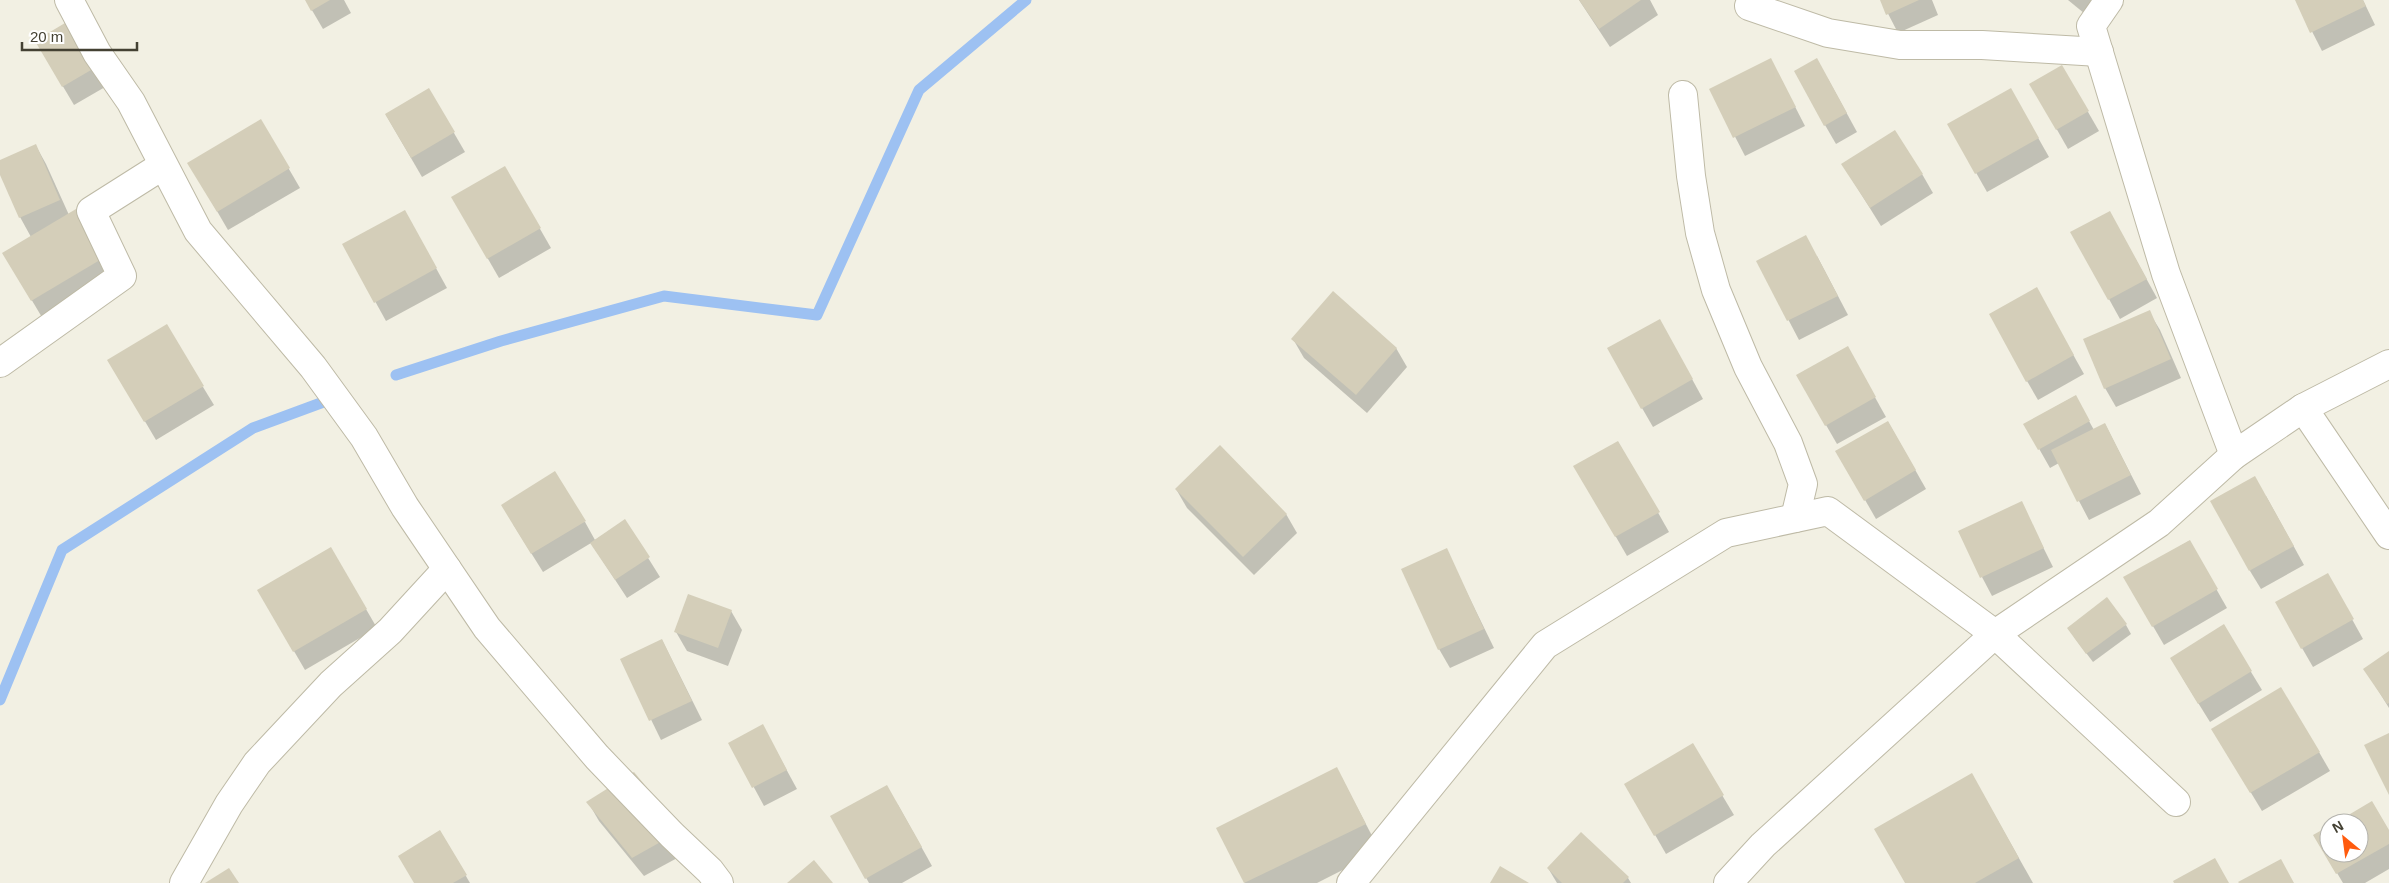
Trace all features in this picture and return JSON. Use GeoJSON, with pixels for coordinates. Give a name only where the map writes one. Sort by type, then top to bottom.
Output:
{"type":"FeatureCollection","features":[{"type":"Feature","properties":{"kind":"street"},"geometry":{"type":"LineString","coordinates":[[69,0],[97,53],[131,102],[162,166],[198,231],[312,367],[364,437],[405,507],[487,628],[597,757],[710,871],[719,883]]}},
{"type":"Feature","properties":{"kind":"street"},"geometry":{"type":"LineString","coordinates":[[2108,0],[2091,26],[2166,274],[2234,455]]}},
{"type":"Feature","properties":{"kind":"street"},"geometry":{"type":"LineString","coordinates":[[1749,6],[1828,33],[1900,45],[1982,45],[2099,52]]}},
{"type":"Feature","properties":{"kind":"street"},"geometry":{"type":"LineString","coordinates":[[1683,95],[1691,176],[1700,233],[1716,290],[1748,367],[1788,443],[1803,484],[1795,518]]}},
{"type":"Feature","properties":{"kind":"street"},"geometry":{"type":"LineString","coordinates":[[0,363],[122,276],[91,211],[162,166]]}},
{"type":"Feature","properties":{"kind":"street"},"geometry":{"type":"LineString","coordinates":[[1728,883],[1763,844],[1995,634],[2159,523],[2234,455],[2303,408],[2389,364]]}},
{"type":"Feature","properties":{"kind":"street"},"geometry":{"type":"LineString","coordinates":[[2303,408],[2389,535]]}},
{"type":"Feature","properties":{"kind":"street"},"geometry":{"type":"LineString","coordinates":[[1350,883],[1545,644],[1726,533],[1828,511],[1995,634],[2176,802]]}},
{"type":"Feature","properties":{"kind":"street"},"geometry":{"type":"LineString","coordinates":[[184,883],[229,804],[257,763],[331,684],[390,630],[447,569]]}},
{"type":"Feature","properties":{"kind":"building"},"geometry":{"type":"Polygon","coordinates":[[[305,0],[330,0],[311,11],[305,0]]]}},
{"type":"Feature","properties":{"kind":"building"},"geometry":{"type":"Polygon","coordinates":[[[1579,0],[1641,0],[1599,29],[1579,0]]]}},
{"type":"Feature","properties":{"kind":"building"},"geometry":{"type":"Polygon","coordinates":[[[1880,0],[1919,0],[1886,15],[1880,0]]]}},
{"type":"Feature","properties":{"kind":"building"},"geometry":{"type":"Polygon","coordinates":[[[2295,0],[2363,0],[2366,6],[2310,33],[2295,0]]]}},
{"type":"Feature","properties":{"kind":"building"},"geometry":{"type":"Polygon","coordinates":[[[75,17],[103,63],[62,87],[35,41],[75,17]]]}},
{"type":"Feature","properties":{"kind":"building"},"geometry":{"type":"Polygon","coordinates":[[[1771,58],[1796,107],[1733,138],[1709,89],[1771,58]]]}},
{"type":"Feature","properties":{"kind":"building"},"geometry":{"type":"Polygon","coordinates":[[[1817,58],[1847,113],[1824,126],[1794,71],[1817,58]]]}},
{"type":"Feature","properties":{"kind":"building"},"geometry":{"type":"Polygon","coordinates":[[[2062,65],[2089,111],[2056,130],[2029,84],[2062,65]]]}},
{"type":"Feature","properties":{"kind":"building"},"geometry":{"type":"Polygon","coordinates":[[[429,88],[455,132],[411,158],[385,114],[429,88]]]}},
{"type":"Feature","properties":{"kind":"building"},"geometry":{"type":"Polygon","coordinates":[[[2011,88],[2039,138],[1975,174],[1947,124],[2011,88]]]}},
{"type":"Feature","properties":{"kind":"building"},"geometry":{"type":"Polygon","coordinates":[[[261,119],[290,168],[217,212],[187,163],[261,119]]]}},
{"type":"Feature","properties":{"kind":"building"},"geometry":{"type":"Polygon","coordinates":[[[1895,130],[1923,174],[1870,208],[1841,164],[1895,130]]]}},
{"type":"Feature","properties":{"kind":"building"},"geometry":{"type":"Polygon","coordinates":[[[36,144],[60,200],[19,218],[0,175],[0,160],[36,144]]]}},
{"type":"Feature","properties":{"kind":"building"},"geometry":{"type":"Polygon","coordinates":[[[505,166],[541,228],[487,259],[451,197],[505,166]]]}},
{"type":"Feature","properties":{"kind":"building"},"geometry":{"type":"Polygon","coordinates":[[[76,209],[105,257],[31,301],[2,253],[76,209]]]}},
{"type":"Feature","properties":{"kind":"building"},"geometry":{"type":"Polygon","coordinates":[[[405,210],[437,268],[374,303],[342,244],[405,210]]]}},
{"type":"Feature","properties":{"kind":"building"},"geometry":{"type":"Polygon","coordinates":[[[2110,211],[2147,279],[2108,300],[2070,232],[2110,211]]]}},
{"type":"Feature","properties":{"kind":"building"},"geometry":{"type":"Polygon","coordinates":[[[1806,235],[1838,296],[1787,321],[1756,261],[1806,235]]]}},
{"type":"Feature","properties":{"kind":"building"},"geometry":{"type":"Polygon","coordinates":[[[2037,287],[2074,355],[2026,382],[1989,314],[2037,287]]]}},
{"type":"Feature","properties":{"kind":"building"},"geometry":{"type":"Polygon","coordinates":[[[1333,291],[1397,348],[1356,395],[1291,339],[1333,291]]]}},
{"type":"Feature","properties":{"kind":"building"},"geometry":{"type":"Polygon","coordinates":[[[2150,310],[2171,359],[2104,389],[2083,339],[2150,310]]]}},
{"type":"Feature","properties":{"kind":"building"},"geometry":{"type":"Polygon","coordinates":[[[1660,319],[1693,379],[1641,409],[1607,348],[1660,319]]]}},
{"type":"Feature","properties":{"kind":"building"},"geometry":{"type":"Polygon","coordinates":[[[167,324],[204,386],[144,422],[107,360],[167,324]]]}},
{"type":"Feature","properties":{"kind":"building"},"geometry":{"type":"Polygon","coordinates":[[[1848,346],[1876,397],[1825,426],[1796,375],[1848,346]]]}},
{"type":"Feature","properties":{"kind":"building"},"geometry":{"type":"Polygon","coordinates":[[[2076,395],[2090,421],[2038,450],[2023,424],[2076,395]]]}},
{"type":"Feature","properties":{"kind":"building"},"geometry":{"type":"Polygon","coordinates":[[[1888,421],[1916,470],[1864,501],[1835,451],[1888,421]]]}},
{"type":"Feature","properties":{"kind":"building"},"geometry":{"type":"Polygon","coordinates":[[[2105,423],[2131,475],[2077,502],[2051,450],[2105,423]]]}},
{"type":"Feature","properties":{"kind":"building"},"geometry":{"type":"Polygon","coordinates":[[[1618,441],[1660,512],[1615,537],[1573,466],[1618,441]]]}},
{"type":"Feature","properties":{"kind":"building"},"geometry":{"type":"Polygon","coordinates":[[[1220,445],[1287,514],[1243,557],[1175,489],[1220,445]]]}},
{"type":"Feature","properties":{"kind":"building"},"geometry":{"type":"Polygon","coordinates":[[[555,471],[586,521],[531,554],[501,505],[555,471]]]}},
{"type":"Feature","properties":{"kind":"building"},"geometry":{"type":"Polygon","coordinates":[[[2255,476],[2294,546],[2249,571],[2210,501],[2255,476]]]}},
{"type":"Feature","properties":{"kind":"building"},"geometry":{"type":"Polygon","coordinates":[[[2022,501],[2044,548],[1980,578],[1958,531],[2022,501]]]}},
{"type":"Feature","properties":{"kind":"building"},"geometry":{"type":"Polygon","coordinates":[[[625,519],[650,557],[615,580],[590,543],[625,519]]]}},
{"type":"Feature","properties":{"kind":"building"},"geometry":{"type":"Polygon","coordinates":[[[2190,540],[2218,589],[2152,627],[2123,577],[2190,540]]]}},
{"type":"Feature","properties":{"kind":"building"},"geometry":{"type":"Polygon","coordinates":[[[331,547],[367,609],[293,652],[257,590],[331,547]]]}},
{"type":"Feature","properties":{"kind":"building"},"geometry":{"type":"Polygon","coordinates":[[[1447,548],[1484,629],[1438,650],[1401,569],[1447,548]]]}},
{"type":"Feature","properties":{"kind":"building"},"geometry":{"type":"Polygon","coordinates":[[[2328,573],[2354,619],[2301,649],[2275,602],[2328,573]]]}},
{"type":"Feature","properties":{"kind":"building"},"geometry":{"type":"Polygon","coordinates":[[[688,594],[732,610],[718,648],[674,632],[688,594]]]}},
{"type":"Feature","properties":{"kind":"building"},"geometry":{"type":"Polygon","coordinates":[[[2107,597],[2127,624],[2086,654],[2067,628],[2107,597]]]}},
{"type":"Feature","properties":{"kind":"building"},"geometry":{"type":"Polygon","coordinates":[[[2224,624],[2252,671],[2198,704],[2170,658],[2224,624]]]}},
{"type":"Feature","properties":{"kind":"building"},"geometry":{"type":"Polygon","coordinates":[[[662,639],[692,701],[649,721],[620,659],[662,639]]]}},
{"type":"Feature","properties":{"kind":"building"},"geometry":{"type":"Polygon","coordinates":[[[2389,651],[2389,703],[2387,704],[2363,669],[2389,651]]]}},
{"type":"Feature","properties":{"kind":"building"},"geometry":{"type":"Polygon","coordinates":[[[2281,687],[2320,752],[2250,793],[2211,729],[2281,687]]]}},
{"type":"Feature","properties":{"kind":"building"},"geometry":{"type":"Polygon","coordinates":[[[763,724],[787,770],[752,788],[728,743],[763,724]]]}},
{"type":"Feature","properties":{"kind":"building"},"geometry":{"type":"Polygon","coordinates":[[[2389,733],[2389,795],[2364,745],[2389,733]]]}},
{"type":"Feature","properties":{"kind":"building"},"geometry":{"type":"Polygon","coordinates":[[[1693,743],[1724,795],[1654,836],[1624,784],[1693,743]]]}},
{"type":"Feature","properties":{"kind":"building"},"geometry":{"type":"Polygon","coordinates":[[[1337,767],[1366,824],[1244,883],[1216,828],[1337,767]]]}},
{"type":"Feature","properties":{"kind":"building"},"geometry":{"type":"Polygon","coordinates":[[[634,772],[682,830],[632,858],[586,802],[634,772]]]}},
{"type":"Feature","properties":{"kind":"building"},"geometry":{"type":"Polygon","coordinates":[[[1972,773],[2019,858],[1975,883],[1905,883],[1874,829],[1972,773]]]}},
{"type":"Feature","properties":{"kind":"building"},"geometry":{"type":"Polygon","coordinates":[[[887,785],[922,847],[865,879],[830,816],[887,785]]]}},
{"type":"Feature","properties":{"kind":"building"},"geometry":{"type":"Polygon","coordinates":[[[2372,801],[2389,830],[2389,844],[2369,855],[2369,813],[2352,813],[2372,801]]]}},
{"type":"Feature","properties":{"kind":"building"},"geometry":{"type":"Polygon","coordinates":[[[440,830],[467,875],[453,883],[414,883],[398,856],[440,830]]]}},
{"type":"Feature","properties":{"kind":"building"},"geometry":{"type":"Polygon","coordinates":[[[1581,832],[1629,877],[1623,883],[1562,883],[1547,868],[1581,832]]]}},
{"type":"Feature","properties":{"kind":"building"},"geometry":{"type":"Polygon","coordinates":[[[2319,832],[2319,845],[2313,835],[2319,832]]]}},
{"type":"Feature","properties":{"kind":"building"},"geometry":{"type":"Polygon","coordinates":[[[2215,858],[2229,883],[2174,883],[2173,881],[2215,858]]]}},
{"type":"Feature","properties":{"kind":"building"},"geometry":{"type":"Polygon","coordinates":[[[2281,859],[2294,883],[2238,882],[2281,859]]]}},
{"type":"Feature","properties":{"kind":"building"},"geometry":{"type":"Polygon","coordinates":[[[814,860],[833,883],[787,883],[814,860]]]}},
{"type":"Feature","properties":{"kind":"building"},"geometry":{"type":"Polygon","coordinates":[[[2330,863],[2355,863],[2336,874],[2330,863]]]}},
{"type":"Feature","properties":{"kind":"building"},"geometry":{"type":"Polygon","coordinates":[[[1500,866],[1529,883],[1490,883],[1500,866]]]}},
{"type":"Feature","properties":{"kind":"building"},"geometry":{"type":"Polygon","coordinates":[[[229,868],[239,883],[205,883],[229,868]]]}},
{"type":"Feature","properties":{"kind":"waterway"},"geometry":{"type":"LineString","coordinates":[[396,375],[501,341],[664,296],[817,315],[919,90],[1026,0]]}},
{"type":"Feature","properties":{"kind":"waterway"},"geometry":{"type":"LineString","coordinates":[[0,700],[62,550],[253,428],[329,400]]}}]}
